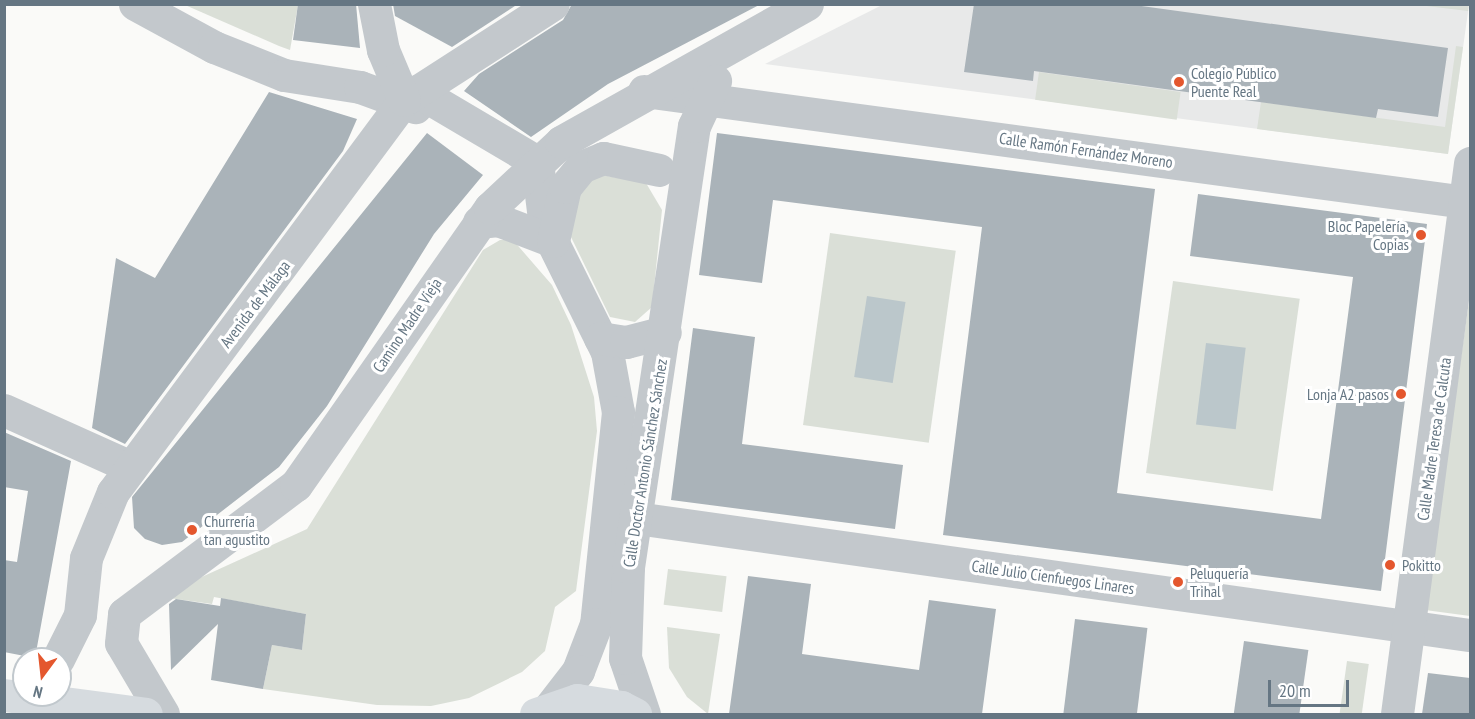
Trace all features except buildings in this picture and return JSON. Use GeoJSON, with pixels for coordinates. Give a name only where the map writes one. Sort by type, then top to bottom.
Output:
{"type":"FeatureCollection","features":[{"type":"Feature","properties":{"kind":"highway"},"geometry":{"type":"LineString","coordinates":[[543,710],[577,700],[621,707],[635,714]]}},
{"type":"Feature","properties":{"kind":"highway"},"geometry":{"type":"LineString","coordinates":[[72,703],[146,714]]}},
{"type":"Feature","properties":{"kind":"street"},"geometry":{"type":"LineString","coordinates":[[135,4],[214,47],[284,75],[410,96],[530,169]]}},
{"type":"Feature","properties":{"kind":"street"},"geometry":{"type":"LineString","coordinates":[[374,4],[383,50],[410,96]]}},
{"type":"Feature","properties":{"kind":"street"},"geometry":{"type":"LineString","coordinates":[[410,96],[554,4]]}},
{"type":"Feature","properties":{"kind":"street","name":"Camino Madre Vieja"},"geometry":{"type":"LineString","coordinates":[[123,628],[296,485],[479,222],[530,169],[582,130],[644,91],[807,4]]}},
{"type":"Feature","properties":{"kind":"street","name":"Calle Doctor Antonio Sánchez Sánchez"},"geometry":{"type":"LineString","coordinates":[[644,714],[625,658],[636,518],[694,126],[736,40]]}},
{"type":"Feature","properties":{"kind":"street","name":"Calle Ramón Fernández Moreno"},"geometry":{"type":"LineString","coordinates":[[644,91],[1465,202]]}},
{"type":"Feature","properties":{"kind":"street","name":"Avenida de Málaga"},"geometry":{"type":"LineString","coordinates":[[64,647],[79,617],[86,558],[95,526],[131,467],[410,96]]}},
{"type":"Feature","properties":{"kind":"street"},"geometry":{"type":"LineString","coordinates":[[582,130],[640,149],[659,170],[680,210]]}},
{"type":"Feature","properties":{"kind":"street"},"geometry":{"type":"LineString","coordinates":[[479,222],[498,220],[553,241],[565,187],[580,167],[603,158],[659,170]]}},
{"type":"Feature","properties":{"kind":"street","name":"Calle Madre Teresa de Calcuta"},"geometry":{"type":"LineString","coordinates":[[1397,714],[1470,163]]}},
{"type":"Feature","properties":{"kind":"street","name":"Calle Doctor Antonio Sánchez Sánchez"},"geometry":{"type":"LineString","coordinates":[[530,169],[538,203],[553,241],[600,338],[618,412],[609,536],[595,635],[579,671],[543,710]]}},
{"type":"Feature","properties":{"kind":"street"},"geometry":{"type":"LineString","coordinates":[[600,338],[626,342],[665,332]]}},
{"type":"Feature","properties":{"kind":"street"},"geometry":{"type":"LineString","coordinates":[[4,410],[131,467]]}},
{"type":"Feature","properties":{"kind":"street","name":"Calle Julio Cienfuegos Linares"},"geometry":{"type":"LineString","coordinates":[[636,518],[1470,635]]}},
{"type":"Feature","properties":{"kind":"street"},"geometry":{"type":"LineString","coordinates":[[79,617],[99,633],[123,628],[163,714]]}},
{"type":"Feature","properties":{"kind":"shaded area"},"geometry":{"type":"Polygon","coordinates":[[[1469,4],[1468,11],[1418,5],[1469,4]]]}},
{"type":"Feature","properties":{"kind":"shaded area"},"geometry":{"type":"Polygon","coordinates":[[[185,5],[298,5],[290,50],[279,46],[185,5]]]}},
{"type":"Feature","properties":{"kind":"shaded area","name":"Colegio Público Puente Real"},"geometry":{"type":"Polygon","coordinates":[[[882,5],[1469,5],[1448,154],[765,64],[882,5]]]}},
{"type":"Feature","properties":{"kind":"shaded area"},"geometry":{"type":"Polygon","coordinates":[[[1456,46],[1463,47],[1448,154],[1257,129],[1261,102],[1445,127],[1456,46]]]}},
{"type":"Feature","properties":{"kind":"shaded area"},"geometry":{"type":"Polygon","coordinates":[[[1039,72],[1181,92],[1177,120],[1035,100],[1039,72]]]}},
{"type":"Feature","properties":{"kind":"shaded area"},"geometry":{"type":"Polygon","coordinates":[[[602,175],[646,183],[662,210],[652,307],[635,322],[610,317],[571,237],[570,206],[589,181],[602,175]]]}},
{"type":"Feature","properties":{"kind":"shaded area"},"geometry":{"type":"Polygon","coordinates":[[[830,233],[956,251],[929,443],[803,425],[830,233]]]}},
{"type":"Feature","properties":{"kind":"shaded area"},"geometry":{"type":"Polygon","coordinates":[[[500,240],[513,240],[552,285],[571,325],[594,397],[597,431],[576,591],[555,607],[545,651],[522,672],[469,698],[431,706],[377,705],[263,689],[272,645],[302,650],[306,614],[214,597],[212,604],[169,598],[171,591],[307,529],[483,250],[500,240]]]}},
{"type":"Feature","properties":{"kind":"shaded area"},"geometry":{"type":"Polygon","coordinates":[[[1173,281],[1300,299],[1273,491],[1146,473],[1173,281]]]}},
{"type":"Feature","properties":{"kind":"shaded area"},"geometry":{"type":"Polygon","coordinates":[[[1470,294],[1470,616],[1425,610],[1470,294]]]}},
{"type":"Feature","properties":{"kind":"shaded area"},"geometry":{"type":"Polygon","coordinates":[[[867,296],[906,302],[893,383],[854,377],[867,296]]]}},
{"type":"Feature","properties":{"kind":"shaded area"},"geometry":{"type":"Polygon","coordinates":[[[1206,343],[1246,348],[1236,429],[1196,424],[1206,343]]]}},
{"type":"Feature","properties":{"kind":"shaded area"},"geometry":{"type":"Polygon","coordinates":[[[668,569],[727,576],[722,612],[664,605],[668,569]]]}},
{"type":"Feature","properties":{"kind":"shaded area"},"geometry":{"type":"Polygon","coordinates":[[[667,627],[720,634],[708,714],[687,697],[669,668],[667,627]]]}},
{"type":"Feature","properties":{"kind":"shaded area"},"geometry":{"type":"Polygon","coordinates":[[[1347,661],[1369,664],[1362,714],[1340,713],[1347,661]]]}},
{"type":"Feature","properties":{"kind":"place","name":"Colegio Público Puente Real"},"geometry":{"type":"Point","coordinates":[1179,82]}},
{"type":"Feature","properties":{"kind":"place","name":"Bloc Papelería, Copias"},"geometry":{"type":"Point","coordinates":[1421,235]}},
{"type":"Feature","properties":{"kind":"place","name":"Lonja A2 pasos"},"geometry":{"type":"Point","coordinates":[1401,394]}},
{"type":"Feature","properties":{"kind":"place","name":"Churrería tan agustito"},"geometry":{"type":"Point","coordinates":[192,530]}},
{"type":"Feature","properties":{"kind":"place","name":"Pokitto"},"geometry":{"type":"Point","coordinates":[1390,565]}},
{"type":"Feature","properties":{"kind":"place","name":"Peluquería Trihal"},"geometry":{"type":"Point","coordinates":[1178,582]}}]}
